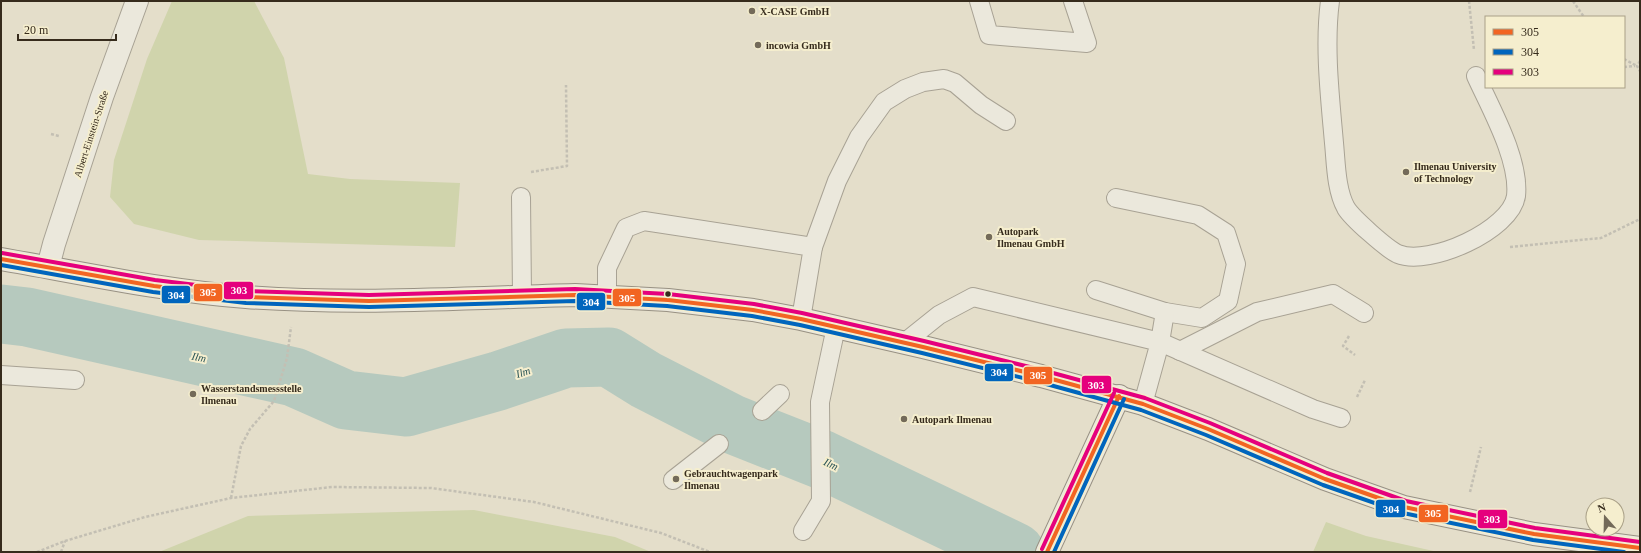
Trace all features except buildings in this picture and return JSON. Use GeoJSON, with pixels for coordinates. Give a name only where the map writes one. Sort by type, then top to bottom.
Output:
{"type":"FeatureCollection","features":[{"type":"Feature","properties":{"kind":"main road","name":"Albert-Einstein-Straße"},"geometry":{"type":"LineString","coordinates":[[48,268],[54,244],[102,97],[137,1]]}},
{"type":"Feature","properties":{"kind":"main road"},"geometry":{"type":"LineString","coordinates":[[1,259],[195,292],[246,297],[359,300],[522,296],[607,296],[668,300],[801,319],[1119,396],[1208,429],[1325,479],[1404,506],[1534,534],[1640,548]]}},
{"type":"Feature","properties":{"kind":"main road"},"geometry":{"type":"LineString","coordinates":[[1049,547],[1119,396]]}},
{"type":"Feature","properties":{"kind":"lane"},"geometry":{"type":"LineString","coordinates":[[979,1],[989,35],[1087,43],[1073,1]]}},
{"type":"Feature","properties":{"kind":"lane"},"geometry":{"type":"LineString","coordinates":[[1330,1],[1328,33],[1331,107],[1340,188],[1346,208],[1370,233],[1398,254],[1419,257],[1438,254],[1470,240],[1501,221],[1511,210],[1516,197],[1513,163],[1476,76]]}},
{"type":"Feature","properties":{"kind":"lane"},"geometry":{"type":"LineString","coordinates":[[801,319],[813,247],[837,181],[859,137],[884,102],[904,89],[923,82],[944,79],[955,83],[981,105],[1006,121]]}},
{"type":"Feature","properties":{"kind":"lane"},"geometry":{"type":"LineString","coordinates":[[521,197],[522,296]]}},
{"type":"Feature","properties":{"kind":"lane"},"geometry":{"type":"LineString","coordinates":[[1096,290],[1166,312],[1202,318],[1228,301],[1236,264],[1226,233],[1198,215],[1116,198]]}},
{"type":"Feature","properties":{"kind":"lane"},"geometry":{"type":"LineString","coordinates":[[607,296],[607,268],[626,228],[644,221],[813,247]]}},
{"type":"Feature","properties":{"kind":"lane"},"geometry":{"type":"LineString","coordinates":[[1180,351],[1257,312],[1333,294],[1364,313]]}},
{"type":"Feature","properties":{"kind":"lane"},"geometry":{"type":"LineString","coordinates":[[904,343],[939,315],[973,297],[1160,342],[1313,409],[1341,418]]}},
{"type":"Feature","properties":{"kind":"lane"},"geometry":{"type":"LineString","coordinates":[[1143,404],[1160,342],[1166,312]]}},
{"type":"Feature","properties":{"kind":"lane"},"geometry":{"type":"LineString","coordinates":[[803,531],[821,501],[820,402],[836,327]]}},
{"type":"Feature","properties":{"kind":"lane"},"geometry":{"type":"LineString","coordinates":[[1,375],[74,380]]}},
{"type":"Feature","properties":{"kind":"lane"},"geometry":{"type":"LineString","coordinates":[[762,411],[780,394]]}},
{"type":"Feature","properties":{"kind":"lane"},"geometry":{"type":"LineString","coordinates":[[673,480],[719,444]]}},
{"type":"Feature","properties":{"kind":"path"},"geometry":{"type":"LineString","coordinates":[[1469,1],[1476,76]]}},
{"type":"Feature","properties":{"kind":"path"},"geometry":{"type":"LineString","coordinates":[[1573,1],[1583,16]]}},
{"type":"Feature","properties":{"kind":"path"},"geometry":{"type":"LineString","coordinates":[[1625,60],[1637,66],[1640,71]]}},
{"type":"Feature","properties":{"kind":"path"},"geometry":{"type":"LineString","coordinates":[[1637,66],[1640,61]]}},
{"type":"Feature","properties":{"kind":"path"},"geometry":{"type":"LineString","coordinates":[[1625,67],[1637,66]]}},
{"type":"Feature","properties":{"kind":"path"},"geometry":{"type":"LineString","coordinates":[[521,197],[521,174],[567,166],[566,85]]}},
{"type":"Feature","properties":{"kind":"path"},"geometry":{"type":"LineString","coordinates":[[1563,242],[1601,238],[1640,219]]}},
{"type":"Feature","properties":{"kind":"path"},"geometry":{"type":"LineString","coordinates":[[231,498],[241,446],[250,429],[274,401],[287,358]]}},
{"type":"Feature","properties":{"kind":"path"},"geometry":{"type":"LineString","coordinates":[[1470,490],[1481,447]]}},
{"type":"Feature","properties":{"kind":"path"},"geometry":{"type":"LineString","coordinates":[[37,552],[65,541],[145,517],[231,498],[332,487],[430,488],[534,502],[661,533],[710,552]]}},
{"type":"Feature","properties":{"kind":"path"},"geometry":{"type":"LineString","coordinates":[[61,552],[65,541]]}},
{"type":"Feature","properties":{"kind":"green space"},"geometry":{"type":"Polygon","coordinates":[[[172,1],[254,1],[284,58],[308,174],[350,179],[460,183],[455,247],[199,240],[134,224],[110,197],[114,160],[147,59],[172,1]]]}},
{"type":"Feature","properties":{"kind":"green space"},"geometry":{"type":"Polygon","coordinates":[[[474,510],[615,537],[651,552],[159,552],[248,516],[474,510]]]}},
{"type":"Feature","properties":{"kind":"green space"},"geometry":{"type":"Polygon","coordinates":[[[1326,522],[1366,536],[1438,552],[1313,552],[1326,522]]]}},
{"type":"Feature","properties":{"kind":"waterway","name":"Ilm"},"geometry":{"type":"LineString","coordinates":[[1,314],[27,317],[294,377],[346,400],[406,407],[498,381],[566,358],[609,357],[646,380],[732,424],[823,460],[1015,552]]}},
{"type":"Feature","properties":{"kind":"transit line","name":"303"},"geometry":{"type":"LineString","coordinates":[[2,253],[155,280],[246,291],[369,295],[575,289],[668,294],[754,304],[802,313],[924,341],[1042,370],[1145,398],[1210,423],[1327,473],[1406,501],[1535,528],[1640,542]]}},
{"type":"Feature","properties":{"kind":"transit line","name":"305"},"geometry":{"type":"LineString","coordinates":[[1,259],[154,286],[246,297],[369,301],[575,295],[668,300],[753,310],[801,319],[923,347],[1041,376],[1143,404],[1208,429],[1325,479],[1404,507],[1534,534],[1640,548]]}},
{"type":"Feature","properties":{"kind":"transit line","name":"304"},"geometry":{"type":"LineString","coordinates":[[1,265],[153,292],[246,303],[369,307],[575,301],[667,306],[752,316],[800,325],[922,353],[1039,382],[1141,410],[1206,435],[1323,485],[1403,513],[1533,540],[1624,552]]}},
{"type":"Feature","properties":{"kind":"transit line","name":"303"},"geometry":{"type":"LineString","coordinates":[[1042,549],[1114,393]]}},
{"type":"Feature","properties":{"kind":"transit line","name":"305"},"geometry":{"type":"LineString","coordinates":[[1047,552],[1119,396]]}},
{"type":"Feature","properties":{"kind":"transit line","name":"304"},"geometry":{"type":"LineString","coordinates":[[1054,552],[1124,399]]}},
{"type":"Feature","properties":{"kind":"place","name":"X-CASE GmbH"},"geometry":{"type":"Point","coordinates":[752,11]}},
{"type":"Feature","properties":{"kind":"place","name":"incowia GmbH"},"geometry":{"type":"Point","coordinates":[758,45]}},
{"type":"Feature","properties":{"kind":"place","name":"Ilmenau University of Technology"},"geometry":{"type":"Point","coordinates":[1406,172]}},
{"type":"Feature","properties":{"kind":"place","name":"Autopark Ilmenau GmbH"},"geometry":{"type":"Point","coordinates":[989,237]}},
{"type":"Feature","properties":{"kind":"place","name":"Wasserstandsmessstelle Ilmenau"},"geometry":{"type":"Point","coordinates":[193,394]}},
{"type":"Feature","properties":{"kind":"place","name":"Autopark Ilmenau"},"geometry":{"type":"Point","coordinates":[904,419]}},
{"type":"Feature","properties":{"kind":"place","name":"Gebrauchtwagenpark Ilmenau"},"geometry":{"type":"Point","coordinates":[676,479]}}]}
